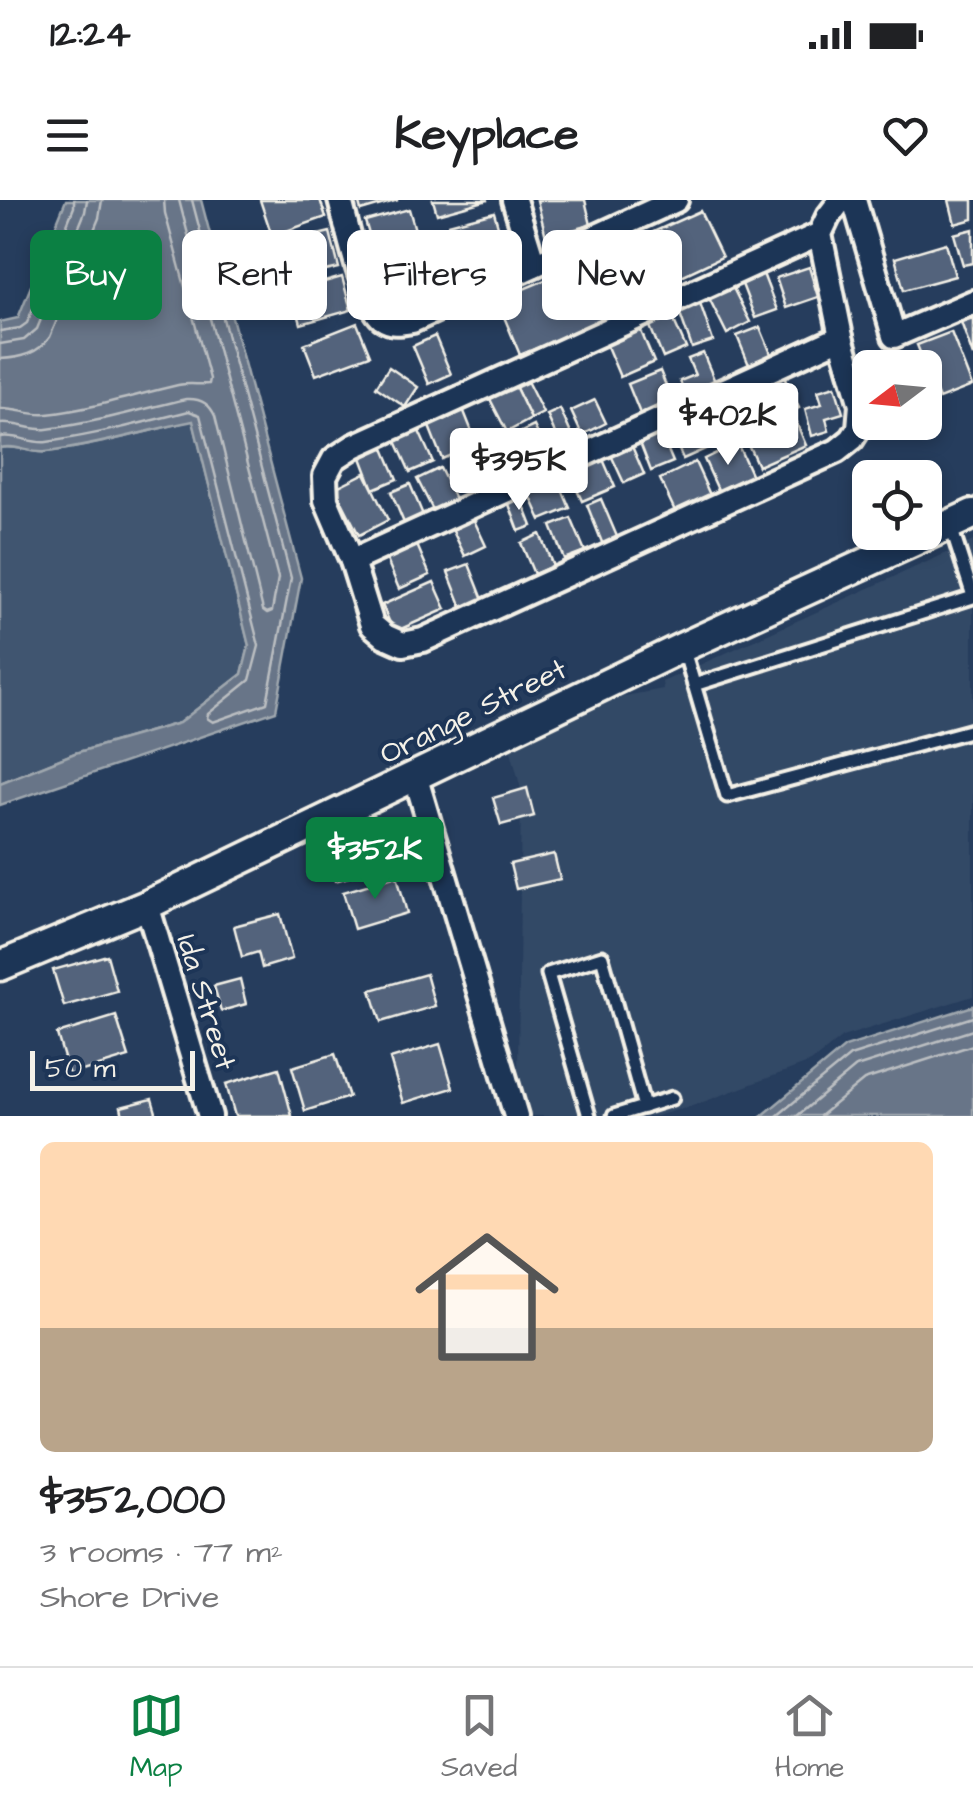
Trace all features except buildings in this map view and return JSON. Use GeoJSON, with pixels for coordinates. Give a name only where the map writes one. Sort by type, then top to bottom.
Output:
{"type":"FeatureCollection","features":[{"type":"Feature","properties":{"kind":"street"},"geometry":{"type":"LineString","coordinates":[[340,200],[369,300],[381,317],[395,324],[412,321],[676,200]]}},
{"type":"Feature","properties":{"kind":"street"},"geometry":{"type":"LineString","coordinates":[[514,200],[534,265]]}},
{"type":"Feature","properties":{"kind":"street"},"geometry":{"type":"LineString","coordinates":[[820,234],[354,446],[334,459],[325,476],[326,500],[352,561],[372,625],[403,644],[424,640],[836,451],[852,438],[860,428],[861,405],[841,338],[820,234],[841,200]]}},
{"type":"Feature","properties":{"kind":"street"},"geometry":{"type":"LineString","coordinates":[[854,200],[894,336],[973,302]]}},
{"type":"Feature","properties":{"kind":"street"},"geometry":{"type":"LineString","coordinates":[[352,561],[841,338]]}},
{"type":"Feature","properties":{"kind":"street","name":"Orange Street"},"geometry":{"type":"LineString","coordinates":[[0,966],[146,906],[683,647],[962,519]]}},
{"type":"Feature","properties":{"kind":"street"},"geometry":{"type":"LineString","coordinates":[[415,775],[516,1116]]}},
{"type":"Feature","properties":{"kind":"street","name":"Ida Street"},"geometry":{"type":"LineString","coordinates":[[146,906],[210,1116]]}},
{"type":"Feature","properties":{"kind":"lane"},"geometry":{"type":"LineString","coordinates":[[694,685],[973,596],[962,519]]}},
{"type":"Feature","properties":{"kind":"lane"},"geometry":{"type":"LineString","coordinates":[[683,647],[727,796],[973,730]]}},
{"type":"Feature","properties":{"kind":"lane"},"geometry":{"type":"LineString","coordinates":[[589,1116],[548,974],[602,957],[644,1107]]}},
{"type":"Feature","properties":{"kind":"lane"},"geometry":{"type":"LineString","coordinates":[[614,1116],[672,1098]]}},
{"type":"Feature","properties":{"kind":"shaded area"},"geometry":{"type":"Polygon","coordinates":[[[193,420],[249,646],[242,674],[179,723],[75,753],[0,783],[0,448],[40,452],[65,449],[193,420]]]}},
{"type":"Feature","properties":{"kind":"shaded area"},"geometry":{"type":"Polygon","coordinates":[[[973,541],[973,996],[842,1037],[811,1062],[656,1116],[529,1116],[518,1078],[521,789],[509,743],[593,702],[663,689],[662,682],[973,541]]]}},
{"type":"Feature","properties":{"kind":"water"},"geometry":{"type":"Polygon","coordinates":[[[66,200],[201,200],[209,230],[182,230],[182,320],[233,320],[301,578],[276,711],[0,805],[0,783],[75,753],[179,723],[242,674],[249,646],[193,421],[46,452],[0,448],[0,322],[18,318],[30,288],[30,320],[162,320],[162,230],[54,230],[66,200]]]}},
{"type":"Feature","properties":{"kind":"water"},"geometry":{"type":"Polygon","coordinates":[[[973,1006],[973,1116],[762,1116],[845,1047],[973,1006]]]}}]}
